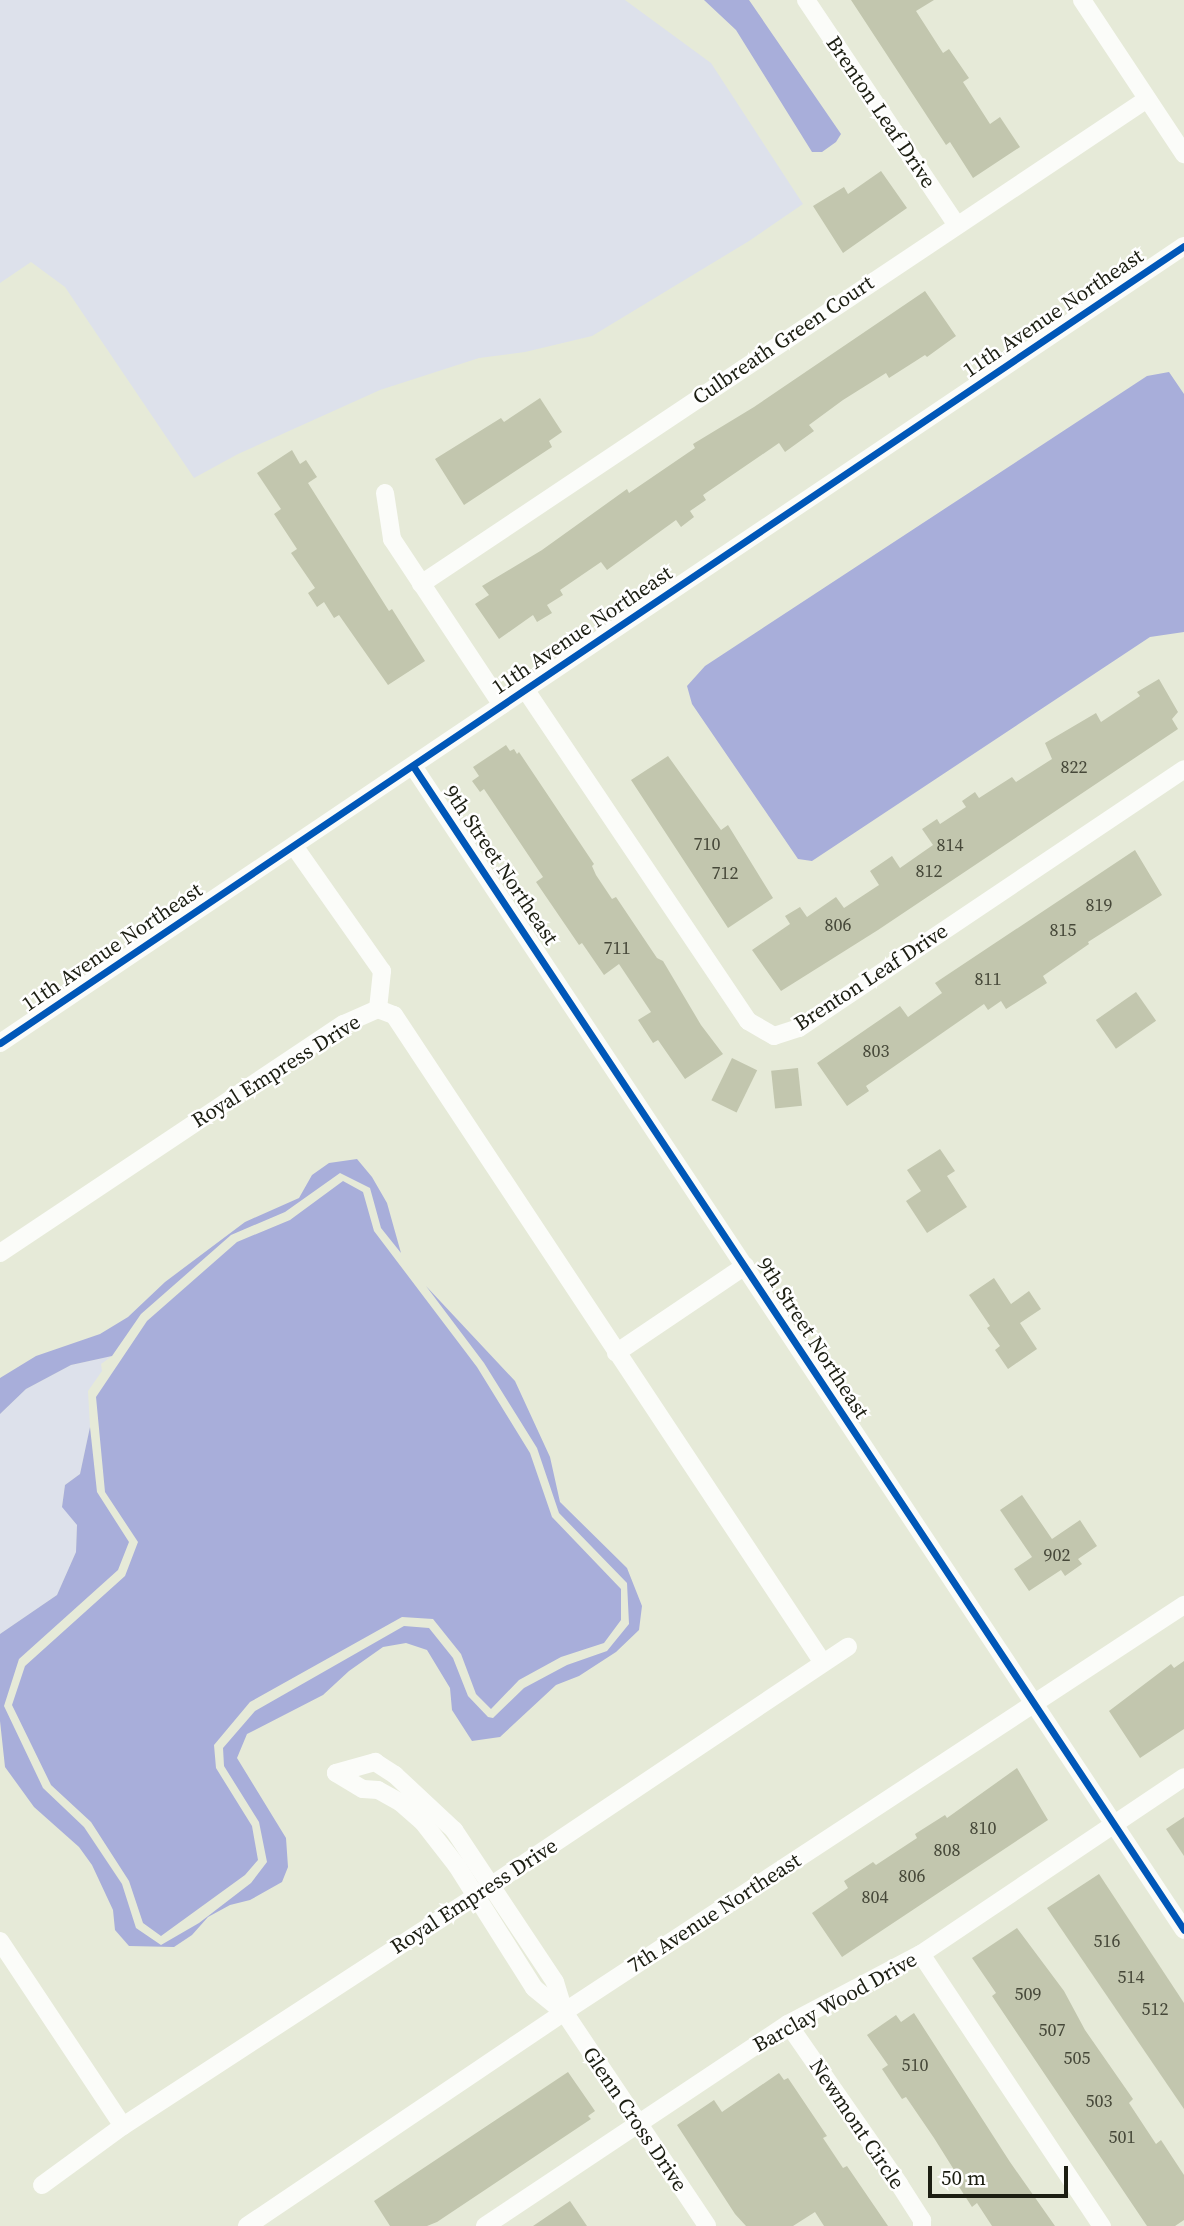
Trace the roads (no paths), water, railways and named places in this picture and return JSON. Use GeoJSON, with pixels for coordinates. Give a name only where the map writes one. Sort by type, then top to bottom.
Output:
{"type":"FeatureCollection","features":[{"type":"Feature","properties":{"kind":"street","name":"Brenton Leaf Drive"},"geometry":{"type":"LineString","coordinates":[[806,0],[956,224]]}},
{"type":"Feature","properties":{"kind":"street"},"geometry":{"type":"LineString","coordinates":[[1082,0],[1184,154]]}},
{"type":"Feature","properties":{"kind":"street","name":"Culbreath Green Court"},"geometry":{"type":"LineString","coordinates":[[421,584],[956,224],[1147,99]]}},
{"type":"Feature","properties":{"kind":"street","name":"11th Avenue Northeast"},"geometry":{"type":"LineString","coordinates":[[0,1043],[1184,246]]}},
{"type":"Feature","properties":{"kind":"street"},"geometry":{"type":"LineString","coordinates":[[385,493],[391,539],[502,705]]}},
{"type":"Feature","properties":{"kind":"street","name":"Brenton Leaf Drive"},"geometry":{"type":"LineString","coordinates":[[525,689],[748,1021],[774,1036],[799,1028],[1184,769]]}},
{"type":"Feature","properties":{"kind":"street","name":"9th Street Northeast"},"geometry":{"type":"LineString","coordinates":[[413,765],[1184,1930]]}},
{"type":"Feature","properties":{"kind":"street"},"geometry":{"type":"LineString","coordinates":[[294,846],[382,971],[377,1009]]}},
{"type":"Feature","properties":{"kind":"street","name":"Royal Empress Drive"},"geometry":{"type":"LineString","coordinates":[[0,1253],[344,1024],[377,1009],[394,1015],[823,1663]]}},
{"type":"Feature","properties":{"kind":"street"},"geometry":{"type":"LineString","coordinates":[[616,1353],[745,1266]]}},
{"type":"Feature","properties":{"kind":"street","name":"7th Avenue Northeast"},"geometry":{"type":"LineString","coordinates":[[253,2224],[564,2011],[1184,1605]]}},
{"type":"Feature","properties":{"kind":"street","name":"Royal Empress Drive"},"geometry":{"type":"LineString","coordinates":[[42,2185],[123,2126],[474,1897],[848,1647]]}},
{"type":"Feature","properties":{"kind":"street"},"geometry":{"type":"LineString","coordinates":[[375,1762],[394,1775],[454,1830],[555,1982],[564,2011],[534,1988],[438,1839],[422,1821],[401,1803],[377,1790],[363,1789],[336,1773],[375,1762]]}},
{"type":"Feature","properties":{"kind":"street","name":"Barclay Wood Drive"},"geometry":{"type":"LineString","coordinates":[[487,2226],[788,2024],[921,1954],[1184,1777]]}},
{"type":"Feature","properties":{"kind":"street"},"geometry":{"type":"LineString","coordinates":[[0,1941],[123,2126]]}},
{"type":"Feature","properties":{"kind":"street"},"geometry":{"type":"LineString","coordinates":[[921,1954],[1102,2226]]}},
{"type":"Feature","properties":{"kind":"street","name":"Glenn Cross Drive"},"geometry":{"type":"LineString","coordinates":[[564,2011],[707,2226]]}},
{"type":"Feature","properties":{"kind":"street","name":"Newmont Circle"},"geometry":{"type":"LineString","coordinates":[[788,2024],[900,2185],[922,2220],[922,2226]]}},
{"type":"Feature","properties":{"kind":"water"},"geometry":{"type":"Polygon","coordinates":[[[704,0],[749,0],[841,134],[836,142],[822,152],[812,152],[736,30],[704,0]]]}},
{"type":"Feature","properties":{"kind":"water"},"geometry":{"type":"Polygon","coordinates":[[[1169,372],[1184,394],[1184,632],[1150,637],[812,861],[798,859],[692,704],[687,686],[705,666],[1147,376],[1169,372]]]}},
{"type":"Feature","properties":{"kind":"water"},"geometry":{"type":"Polygon","coordinates":[[[357,1159],[372,1177],[387,1203],[401,1253],[381,1228],[370,1188],[340,1173],[285,1212],[231,1235],[141,1314],[112,1356],[71,1365],[26,1389],[0,1414],[0,1378],[36,1356],[100,1334],[128,1317],[165,1282],[245,1222],[299,1198],[312,1175],[329,1163],[357,1159]]]}},
{"type":"Feature","properties":{"kind":"water"},"geometry":{"type":"Polygon","coordinates":[[[343,1181],[363,1192],[374,1231],[477,1367],[530,1453],[552,1517],[621,1589],[621,1620],[604,1643],[561,1657],[519,1680],[491,1709],[476,1694],[461,1654],[433,1619],[402,1617],[250,1702],[214,1745],[216,1768],[252,1826],[258,1860],[245,1875],[161,1936],[143,1923],[129,1881],[91,1822],[51,1785],[12,1705],[25,1666],[125,1576],[138,1542],[105,1492],[96,1397],[147,1321],[237,1242],[290,1220],[343,1181]]]}},
{"type":"Feature","properties":{"kind":"water"},"geometry":{"type":"Polygon","coordinates":[[[426,1286],[515,1381],[550,1457],[560,1502],[627,1568],[642,1606],[639,1630],[616,1652],[579,1676],[556,1685],[500,1737],[472,1741],[452,1710],[450,1688],[427,1650],[406,1643],[383,1647],[349,1671],[323,1695],[247,1734],[237,1758],[286,1838],[288,1867],[282,1882],[250,1900],[230,1905],[208,1917],[192,1935],[174,1947],[129,1946],[115,1930],[113,1910],[92,1865],[79,1847],[34,1807],[5,1767],[0,1721],[0,1634],[57,1595],[76,1552],[77,1525],[62,1507],[65,1485],[80,1474],[90,1427],[97,1492],[129,1542],[118,1570],[19,1659],[4,1706],[43,1788],[84,1827],[122,1884],[136,1928],[161,1945],[199,1923],[251,1883],[267,1862],[259,1822],[224,1766],[223,1748],[255,1711],[404,1626],[429,1628],[453,1658],[468,1696],[488,1717],[493,1718],[524,1688],[567,1665],[607,1651],[629,1624],[627,1583],[559,1513],[537,1448],[484,1363],[426,1286]]]}}]}
